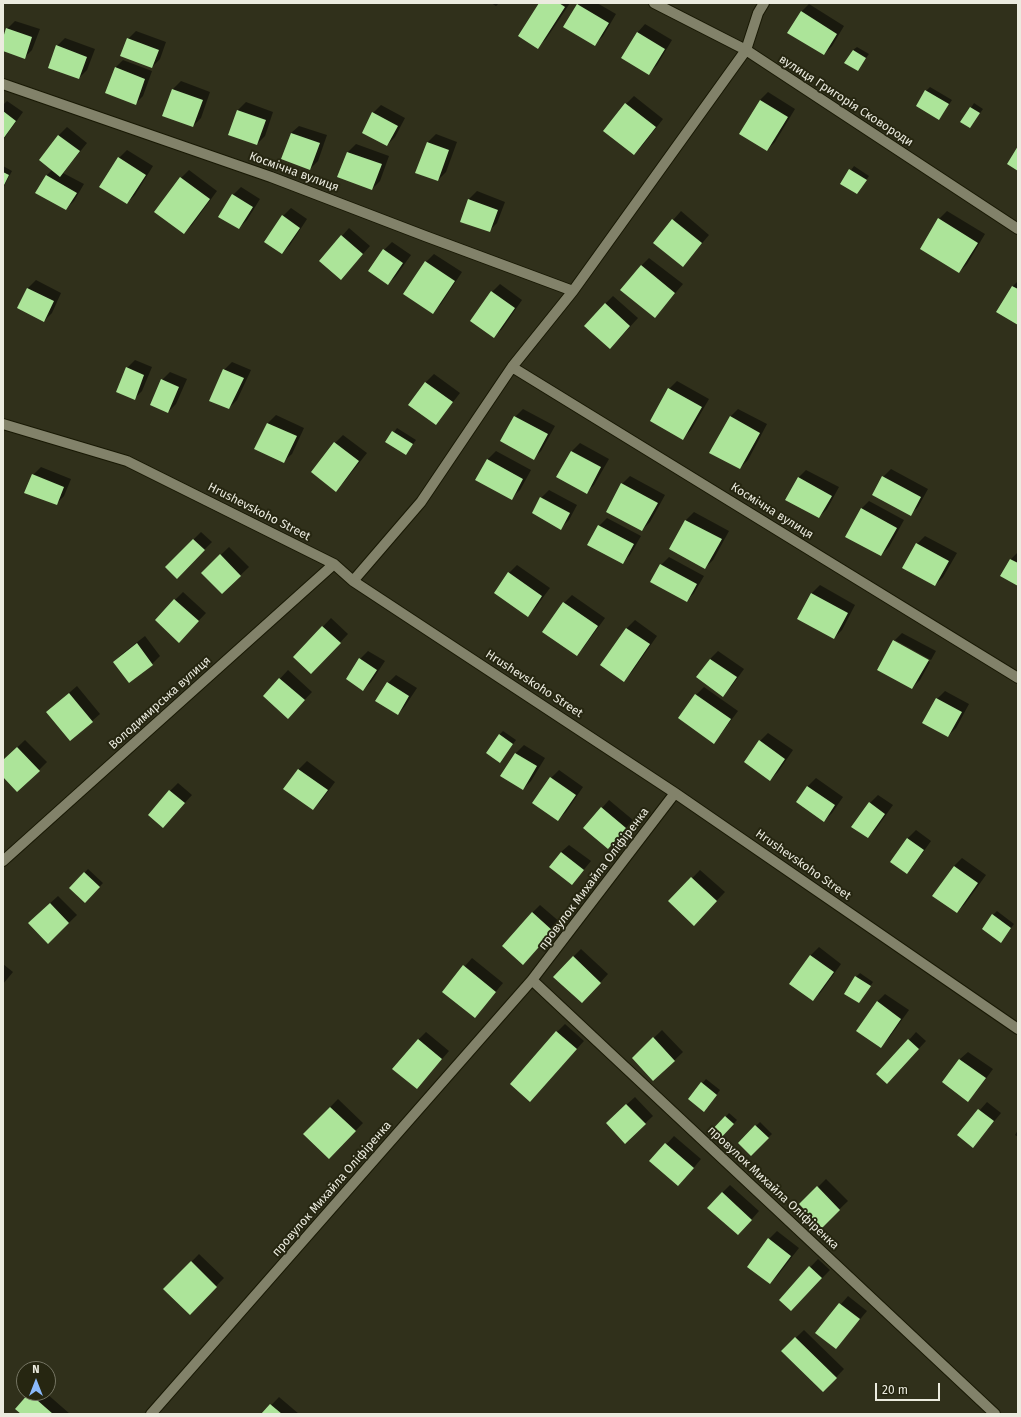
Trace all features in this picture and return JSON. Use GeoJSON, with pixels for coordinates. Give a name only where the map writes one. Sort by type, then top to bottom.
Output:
{"type":"FeatureCollection","features":[{"type":"Feature","properties":{"kind":"street","name":"вулиця Григорія Сковороди"},"geometry":{"type":"LineString","coordinates":[[654,3],[746,50],[1018,229]]}},
{"type":"Feature","properties":{"kind":"street"},"geometry":{"type":"LineString","coordinates":[[353,581],[421,502],[512,367],[573,291],[746,50],[758,13],[764,3]]}},
{"type":"Feature","properties":{"kind":"street","name":"Космічна вулиця"},"geometry":{"type":"LineString","coordinates":[[3,84],[271,177],[573,291]]}},
{"type":"Feature","properties":{"kind":"street","name":"Космічна вулиця"},"geometry":{"type":"LineString","coordinates":[[512,367],[1018,678]]}},
{"type":"Feature","properties":{"kind":"street","name":"Hrushevskoho Street"},"geometry":{"type":"LineString","coordinates":[[3,424],[127,460],[334,564],[353,581],[675,793],[1018,1029]]}},
{"type":"Feature","properties":{"kind":"street","name":"Володимирська вулиця"},"geometry":{"type":"LineString","coordinates":[[3,861],[334,564]]}},
{"type":"Feature","properties":{"kind":"street","name":"провулок Михайла Оліфіренка"},"geometry":{"type":"LineString","coordinates":[[151,1414],[532,980],[675,793]]}},
{"type":"Feature","properties":{"kind":"street","name":"провулок Михайла Оліфіренка"},"geometry":{"type":"LineString","coordinates":[[532,980],[995,1414]]}},
{"type":"Feature","properties":{"kind":"building"},"geometry":{"type":"Polygon","coordinates":[[[539,3],[559,3],[565,7],[538,49],[518,36],[539,3]]]}},
{"type":"Feature","properties":{"kind":"building"},"geometry":{"type":"Polygon","coordinates":[[[577,4],[609,23],[595,46],[563,27],[577,4]]]}},
{"type":"Feature","properties":{"kind":"building"},"geometry":{"type":"Polygon","coordinates":[[[801,11],[837,34],[824,55],[787,33],[801,11]]]}},
{"type":"Feature","properties":{"kind":"building"},"geometry":{"type":"Polygon","coordinates":[[[6,28],[32,37],[25,59],[3,51],[3,38],[6,28]]]}},
{"type":"Feature","properties":{"kind":"building"},"geometry":{"type":"Polygon","coordinates":[[[637,32],[665,49],[649,75],[621,58],[637,32]]]}},
{"type":"Feature","properties":{"kind":"building"},"geometry":{"type":"Polygon","coordinates":[[[127,38],[159,50],[152,68],[120,56],[127,38]]]}},
{"type":"Feature","properties":{"kind":"building"},"geometry":{"type":"Polygon","coordinates":[[[56,45],[87,57],[79,79],[48,68],[56,45]]]}},
{"type":"Feature","properties":{"kind":"building"},"geometry":{"type":"Polygon","coordinates":[[[853,50],[866,58],[858,71],[844,63],[853,50]]]}},
{"type":"Feature","properties":{"kind":"building"},"geometry":{"type":"Polygon","coordinates":[[[115,67],[145,79],[136,105],[105,93],[115,67]]]}},
{"type":"Feature","properties":{"kind":"building"},"geometry":{"type":"Polygon","coordinates":[[[172,89],[203,100],[193,127],[162,116],[172,89]]]}},
{"type":"Feature","properties":{"kind":"building"},"geometry":{"type":"Polygon","coordinates":[[[925,90],[949,104],[939,120],[916,106],[925,90]]]}},
{"type":"Feature","properties":{"kind":"building"},"geometry":{"type":"Polygon","coordinates":[[[760,100],[788,117],[767,151],[739,134],[760,100]]]}},
{"type":"Feature","properties":{"kind":"building"},"geometry":{"type":"Polygon","coordinates":[[[625,103],[656,127],[634,155],[603,131],[625,103]]]}},
{"type":"Feature","properties":{"kind":"building"},"geometry":{"type":"Polygon","coordinates":[[[970,107],[980,113],[970,128],[960,122],[970,107]]]}},
{"type":"Feature","properties":{"kind":"building"},"geometry":{"type":"Polygon","coordinates":[[[237,110],[266,120],[257,145],[228,135],[237,110]]]}},
{"type":"Feature","properties":{"kind":"building"},"geometry":{"type":"Polygon","coordinates":[[[3,111],[16,121],[3,139],[3,111]]]}},
{"type":"Feature","properties":{"kind":"building"},"geometry":{"type":"Polygon","coordinates":[[[372,112],[398,126],[387,146],[362,133],[372,112]]]}},
{"type":"Feature","properties":{"kind":"building"},"geometry":{"type":"Polygon","coordinates":[[[291,133],[320,143],[310,170],[281,159],[291,133]]]}},
{"type":"Feature","properties":{"kind":"building"},"geometry":{"type":"Polygon","coordinates":[[[58,135],[80,151],[60,177],[39,160],[58,135]]]}},
{"type":"Feature","properties":{"kind":"building"},"geometry":{"type":"Polygon","coordinates":[[[427,142],[449,150],[438,181],[415,173],[427,142]]]}},
{"type":"Feature","properties":{"kind":"building"},"geometry":{"type":"Polygon","coordinates":[[[1018,146],[1018,171],[1007,164],[1018,146]]]}},
{"type":"Feature","properties":{"kind":"building"},"geometry":{"type":"Polygon","coordinates":[[[347,152],[382,164],[372,190],[337,177],[347,152]]]}},
{"type":"Feature","properties":{"kind":"building"},"geometry":{"type":"Polygon","coordinates":[[[118,157],[146,175],[127,204],[99,187],[118,157]]]}},
{"type":"Feature","properties":{"kind":"building"},"geometry":{"type":"Polygon","coordinates":[[[849,169],[867,180],[857,194],[840,184],[849,169]]]}},
{"type":"Feature","properties":{"kind":"building"},"geometry":{"type":"Polygon","coordinates":[[[3,172],[9,175],[3,187],[3,172]]]}},
{"type":"Feature","properties":{"kind":"building"},"geometry":{"type":"Polygon","coordinates":[[[46,175],[77,193],[66,210],[35,193],[46,175]]]}},
{"type":"Feature","properties":{"kind":"building"},"geometry":{"type":"Polygon","coordinates":[[[180,177],[210,199],[184,234],[154,212],[180,177]]]}},
{"type":"Feature","properties":{"kind":"building"},"geometry":{"type":"Polygon","coordinates":[[[232,194],[253,207],[239,229],[218,217],[232,194]]]}},
{"type":"Feature","properties":{"kind":"building"},"geometry":{"type":"Polygon","coordinates":[[[468,199],[498,210],[490,232],[460,222],[468,199]]]}},
{"type":"Feature","properties":{"kind":"building"},"geometry":{"type":"Polygon","coordinates":[[[282,215],[300,228],[282,254],[264,242],[282,215]]]}},
{"type":"Feature","properties":{"kind":"building"},"geometry":{"type":"Polygon","coordinates":[[[938,218],[978,243],[959,273],[920,249],[938,218]]]}},
{"type":"Feature","properties":{"kind":"building"},"geometry":{"type":"Polygon","coordinates":[[[672,219],[702,243],[683,267],[653,243],[672,219]]]}},
{"type":"Feature","properties":{"kind":"building"},"geometry":{"type":"Polygon","coordinates":[[[341,235],[363,254],[341,280],[319,261],[341,235]]]}},
{"type":"Feature","properties":{"kind":"building"},"geometry":{"type":"Polygon","coordinates":[[[383,249],[403,263],[388,285],[368,271],[383,249]]]}},
{"type":"Feature","properties":{"kind":"building"},"geometry":{"type":"Polygon","coordinates":[[[425,261],[455,281],[433,314],[403,294],[425,261]]]}},
{"type":"Feature","properties":{"kind":"building"},"geometry":{"type":"Polygon","coordinates":[[[641,265],[675,293],[655,318],[620,290],[641,265]]]}},
{"type":"Feature","properties":{"kind":"building"},"geometry":{"type":"Polygon","coordinates":[[[1012,286],[1018,289],[1018,325],[996,312],[1012,286]]]}},
{"type":"Feature","properties":{"kind":"building"},"geometry":{"type":"Polygon","coordinates":[[[27,288],[54,301],[44,322],[17,308],[27,288]]]}},
{"type":"Feature","properties":{"kind":"building"},"geometry":{"type":"Polygon","coordinates":[[[491,291],[515,308],[494,338],[470,321],[491,291]]]}},
{"type":"Feature","properties":{"kind":"building"},"geometry":{"type":"Polygon","coordinates":[[[605,303],[630,326],[610,349],[584,326],[605,303]]]}},
{"type":"Feature","properties":{"kind":"building"},"geometry":{"type":"Polygon","coordinates":[[[126,367],[144,375],[135,400],[116,392],[126,367]]]}},
{"type":"Feature","properties":{"kind":"building"},"geometry":{"type":"Polygon","coordinates":[[[223,369],[244,378],[229,409],[209,401],[223,369]]]}},
{"type":"Feature","properties":{"kind":"building"},"geometry":{"type":"Polygon","coordinates":[[[161,379],[179,387],[168,413],[150,405],[161,379]]]}},
{"type":"Feature","properties":{"kind":"building"},"geometry":{"type":"Polygon","coordinates":[[[425,382],[453,402],[436,425],[408,405],[425,382]]]}},
{"type":"Feature","properties":{"kind":"building"},"geometry":{"type":"Polygon","coordinates":[[[668,388],[702,407],[683,440],[650,421],[668,388]]]}},
{"type":"Feature","properties":{"kind":"building"},"geometry":{"type":"Polygon","coordinates":[[[514,416],[548,434],[534,460],[500,441],[514,416]]]}},
{"type":"Feature","properties":{"kind":"building"},"geometry":{"type":"Polygon","coordinates":[[[730,416],[760,433],[740,469],[709,453],[730,416]]]}},
{"type":"Feature","properties":{"kind":"building"},"geometry":{"type":"Polygon","coordinates":[[[267,423],[297,436],[284,463],[254,449],[267,423]]]}},
{"type":"Feature","properties":{"kind":"building"},"geometry":{"type":"Polygon","coordinates":[[[392,431],[413,444],[406,455],[385,442],[392,431]]]}},
{"type":"Feature","properties":{"kind":"building"},"geometry":{"type":"Polygon","coordinates":[[[334,442],[359,461],[336,492],[311,472],[334,442]]]}},
{"type":"Feature","properties":{"kind":"building"},"geometry":{"type":"Polygon","coordinates":[[[571,451],[601,467],[587,494],[556,477],[571,451]]]}},
{"type":"Feature","properties":{"kind":"building"},"geometry":{"type":"Polygon","coordinates":[[[487,459],[523,479],[512,500],[475,480],[487,459]]]}},
{"type":"Feature","properties":{"kind":"building"},"geometry":{"type":"Polygon","coordinates":[[[32,474],[64,487],[57,505],[24,493],[32,474]]]}},
{"type":"Feature","properties":{"kind":"building"},"geometry":{"type":"Polygon","coordinates":[[[882,476],[921,497],[911,516],[872,495],[882,476]]]}},
{"type":"Feature","properties":{"kind":"building"},"geometry":{"type":"Polygon","coordinates":[[[798,477],[832,496],[819,518],[785,500],[798,477]]]}},
{"type":"Feature","properties":{"kind":"building"},"geometry":{"type":"Polygon","coordinates":[[[621,483],[658,503],[642,531],[606,512],[621,483]]]}},
{"type":"Feature","properties":{"kind":"building"},"geometry":{"type":"Polygon","coordinates":[[[540,497],[570,513],[561,530],[532,513],[540,497]]]}},
{"type":"Feature","properties":{"kind":"building"},"geometry":{"type":"Polygon","coordinates":[[[861,508],[897,528],[881,556],[845,537],[861,508]]]}},
{"type":"Feature","properties":{"kind":"building"},"geometry":{"type":"Polygon","coordinates":[[[685,520],[722,539],[705,569],[669,549],[685,520]]]}},
{"type":"Feature","properties":{"kind":"building"},"geometry":{"type":"Polygon","coordinates":[[[598,525],[634,544],[623,564],[587,545],[598,525]]]}},
{"type":"Feature","properties":{"kind":"building"},"geometry":{"type":"Polygon","coordinates":[[[193,539],[205,550],[177,579],[165,567],[193,539]]]}},
{"type":"Feature","properties":{"kind":"building"},"geometry":{"type":"Polygon","coordinates":[[[916,543],[949,561],[935,586],[902,568],[916,543]]]}},
{"type":"Feature","properties":{"kind":"building"},"geometry":{"type":"Polygon","coordinates":[[[220,554],[241,576],[222,594],[201,573],[220,554]]]}},
{"type":"Feature","properties":{"kind":"building"},"geometry":{"type":"Polygon","coordinates":[[[1010,559],[1018,563],[1018,586],[1000,576],[1010,559]]]}},
{"type":"Feature","properties":{"kind":"building"},"geometry":{"type":"Polygon","coordinates":[[[660,564],[697,584],[687,602],[650,582],[660,564]]]}},
{"type":"Feature","properties":{"kind":"building"},"geometry":{"type":"Polygon","coordinates":[[[508,572],[542,596],[528,617],[494,593],[508,572]]]}},
{"type":"Feature","properties":{"kind":"building"},"geometry":{"type":"Polygon","coordinates":[[[811,593],[848,613],[834,639],[797,619],[811,593]]]}},
{"type":"Feature","properties":{"kind":"building"},"geometry":{"type":"Polygon","coordinates":[[[174,599],[199,621],[179,643],[155,620],[174,599]]]}},
{"type":"Feature","properties":{"kind":"building"},"geometry":{"type":"Polygon","coordinates":[[[563,602],[598,626],[577,656],[542,632],[563,602]]]}},
{"type":"Feature","properties":{"kind":"building"},"geometry":{"type":"Polygon","coordinates":[[[322,626],[341,643],[311,674],[293,657],[322,626]]]}},
{"type":"Feature","properties":{"kind":"building"},"geometry":{"type":"Polygon","coordinates":[[[626,628],[650,644],[624,682],[600,665],[626,628]]]}},
{"type":"Feature","properties":{"kind":"building"},"geometry":{"type":"Polygon","coordinates":[[[893,640],[929,660],[912,689],[877,670],[893,640]]]}},
{"type":"Feature","properties":{"kind":"building"},"geometry":{"type":"Polygon","coordinates":[[[137,643],[153,665],[129,683],[113,662],[137,643]]]}},
{"type":"Feature","properties":{"kind":"building"},"geometry":{"type":"Polygon","coordinates":[[[359,658],[377,670],[363,691],[346,679],[359,658]]]}},
{"type":"Feature","properties":{"kind":"building"},"geometry":{"type":"Polygon","coordinates":[[[710,659],[737,677],[723,697],[696,677],[710,659]]]}},
{"type":"Feature","properties":{"kind":"building"},"geometry":{"type":"Polygon","coordinates":[[[279,678],[305,700],[288,719],[263,696],[279,678]]]}},
{"type":"Feature","properties":{"kind":"building"},"geometry":{"type":"Polygon","coordinates":[[[387,682],[409,696],[398,715],[375,701],[387,682]]]}},
{"type":"Feature","properties":{"kind":"building"},"geometry":{"type":"Polygon","coordinates":[[[69,693],[93,722],[70,741],[46,712],[69,693]]]}},
{"type":"Feature","properties":{"kind":"building"},"geometry":{"type":"Polygon","coordinates":[[[695,694],[731,719],[714,744],[678,718],[695,694]]]}},
{"type":"Feature","properties":{"kind":"building"},"geometry":{"type":"Polygon","coordinates":[[[936,698],[962,712],[948,737],[922,723],[936,698]]]}},
{"type":"Feature","properties":{"kind":"building"},"geometry":{"type":"Polygon","coordinates":[[[499,734],[513,744],[500,763],[486,753],[499,734]]]}},
{"type":"Feature","properties":{"kind":"building"},"geometry":{"type":"Polygon","coordinates":[[[759,740],[785,759],[770,781],[744,762],[759,740]]]}},
{"type":"Feature","properties":{"kind":"building"},"geometry":{"type":"Polygon","coordinates":[[[17,747],[40,771],[17,792],[3,777],[3,760],[17,747]]]}},
{"type":"Feature","properties":{"kind":"building"},"geometry":{"type":"Polygon","coordinates":[[[515,753],[537,766],[523,790],[500,776],[515,753]]]}},
{"type":"Feature","properties":{"kind":"building"},"geometry":{"type":"Polygon","coordinates":[[[298,769],[328,790],[313,810],[283,789],[298,769]]]}},
{"type":"Feature","properties":{"kind":"building"},"geometry":{"type":"Polygon","coordinates":[[[550,777],[576,795],[558,821],[532,803],[550,777]]]}},
{"type":"Feature","properties":{"kind":"building"},"geometry":{"type":"Polygon","coordinates":[[[807,786],[835,805],[824,822],[796,802],[807,786]]]}},
{"type":"Feature","properties":{"kind":"building"},"geometry":{"type":"Polygon","coordinates":[[[169,790],[185,803],[163,828],[148,815],[169,790]]]}},
{"type":"Feature","properties":{"kind":"building"},"geometry":{"type":"Polygon","coordinates":[[[869,802],[885,814],[868,838],[851,827],[869,802]]]}},
{"type":"Feature","properties":{"kind":"building"},"geometry":{"type":"Polygon","coordinates":[[[601,807],[626,828],[608,849],[583,828],[601,807]]]}},
{"type":"Feature","properties":{"kind":"building"},"geometry":{"type":"Polygon","coordinates":[[[907,838],[924,850],[907,874],[890,862],[907,838]]]}},
{"type":"Feature","properties":{"kind":"building"},"geometry":{"type":"Polygon","coordinates":[[[561,852],[584,870],[572,885],[549,867],[561,852]]]}},
{"type":"Feature","properties":{"kind":"building"},"geometry":{"type":"Polygon","coordinates":[[[954,866],[978,883],[957,913],[932,896],[954,866]]]}},
{"type":"Feature","properties":{"kind":"building"},"geometry":{"type":"Polygon","coordinates":[[[84,872],[100,887],[85,903],[69,888],[84,872]]]}},
{"type":"Feature","properties":{"kind":"building"},"geometry":{"type":"Polygon","coordinates":[[[691,877],[717,901],[694,926],[668,901],[691,877]]]}},
{"type":"Feature","properties":{"kind":"building"},"geometry":{"type":"Polygon","coordinates":[[[50,903],[69,923],[48,944],[28,923],[50,903]]]}},
{"type":"Feature","properties":{"kind":"building"},"geometry":{"type":"Polygon","coordinates":[[[532,912],[553,931],[523,965],[502,946],[532,912]]]}},
{"type":"Feature","properties":{"kind":"building"},"geometry":{"type":"Polygon","coordinates":[[[992,914],[1011,928],[1001,943],[982,929],[992,914]]]}},
{"type":"Feature","properties":{"kind":"building"},"geometry":{"type":"Polygon","coordinates":[[[810,955],[834,972],[813,1001],[789,984],[810,955]]]}},
{"type":"Feature","properties":{"kind":"building"},"geometry":{"type":"Polygon","coordinates":[[[573,956],[601,983],[582,1003],[553,977],[573,956]]]}},
{"type":"Feature","properties":{"kind":"building"},"geometry":{"type":"Polygon","coordinates":[[[463,965],[496,992],[475,1018],[442,992],[463,965]]]}},
{"type":"Feature","properties":{"kind":"building"},"geometry":{"type":"Polygon","coordinates":[[[855,976],[871,986],[859,1003],[844,994],[855,976]]]}},
{"type":"Feature","properties":{"kind":"building"},"geometry":{"type":"Polygon","coordinates":[[[877,1001],[901,1019],[881,1048],[856,1031],[877,1001]]]}},
{"type":"Feature","properties":{"kind":"building"},"geometry":{"type":"Polygon","coordinates":[[[556,1031],[577,1049],[530,1102],[510,1084],[556,1031]]]}},
{"type":"Feature","properties":{"kind":"building"},"geometry":{"type":"Polygon","coordinates":[[[653,1037],[675,1061],[653,1081],[632,1058],[653,1037]]]}},
{"type":"Feature","properties":{"kind":"building"},"geometry":{"type":"Polygon","coordinates":[[[418,1039],[442,1059],[417,1089],[392,1069],[418,1039]]]}},
{"type":"Feature","properties":{"kind":"building"},"geometry":{"type":"Polygon","coordinates":[[[908,1039],[919,1049],[887,1084],[876,1074],[908,1039]]]}},
{"type":"Feature","properties":{"kind":"building"},"geometry":{"type":"Polygon","coordinates":[[[959,1059],[986,1078],[968,1102],[942,1082],[959,1059]]]}},
{"type":"Feature","properties":{"kind":"building"},"geometry":{"type":"Polygon","coordinates":[[[701,1082],[717,1095],[704,1112],[688,1099],[701,1082]]]}},
{"type":"Feature","properties":{"kind":"building"},"geometry":{"type":"Polygon","coordinates":[[[626,1104],[646,1124],[625,1144],[606,1123],[626,1104]]]}},
{"type":"Feature","properties":{"kind":"building"},"geometry":{"type":"Polygon","coordinates":[[[330,1107],[356,1131],[329,1159],[303,1134],[330,1107]]]}},
{"type":"Feature","properties":{"kind":"building"},"geometry":{"type":"Polygon","coordinates":[[[978,1109],[994,1121],[973,1148],[957,1135],[978,1109]]]}},
{"type":"Feature","properties":{"kind":"building"},"geometry":{"type":"Polygon","coordinates":[[[725,1116],[734,1124],[718,1141],[709,1133],[725,1116]]]}},
{"type":"Feature","properties":{"kind":"building"},"geometry":{"type":"Polygon","coordinates":[[[755,1125],[769,1138],[751,1156],[738,1143],[755,1125]]]}},
{"type":"Feature","properties":{"kind":"building"},"geometry":{"type":"Polygon","coordinates":[[[665,1143],[694,1168],[678,1186],[649,1161],[665,1143]]]}},
{"type":"Feature","properties":{"kind":"building"},"geometry":{"type":"Polygon","coordinates":[[[817,1186],[840,1210],[822,1228],[799,1204],[817,1186]]]}},
{"type":"Feature","properties":{"kind":"building"},"geometry":{"type":"Polygon","coordinates":[[[722,1192],[752,1220],[738,1235],[707,1208],[722,1192]]]}},
{"type":"Feature","properties":{"kind":"building"},"geometry":{"type":"Polygon","coordinates":[[[768,1238],[791,1256],[770,1284],[747,1267],[768,1238]]]}},
{"type":"Feature","properties":{"kind":"building"},"geometry":{"type":"Polygon","coordinates":[[[191,1261],[217,1287],[190,1315],[163,1289],[191,1261]]]}},
{"type":"Feature","properties":{"kind":"building"},"geometry":{"type":"Polygon","coordinates":[[[809,1266],[822,1278],[791,1311],[779,1300],[809,1266]]]}},
{"type":"Feature","properties":{"kind":"building"},"geometry":{"type":"Polygon","coordinates":[[[839,1303],[860,1319],[836,1349],[815,1333],[839,1303]]]}},
{"type":"Feature","properties":{"kind":"building"},"geometry":{"type":"Polygon","coordinates":[[[795,1337],[837,1378],[823,1392],[781,1351],[795,1337]]]}},
{"type":"Feature","properties":{"kind":"building"},"geometry":{"type":"Polygon","coordinates":[[[22,1401],[38,1401],[53,1414],[21,1414],[15,1409],[22,1401]]]}},
{"type":"Feature","properties":{"kind":"building"},"geometry":{"type":"Polygon","coordinates":[[[270,1404],[282,1414],[261,1414],[270,1404]]]}}]}
